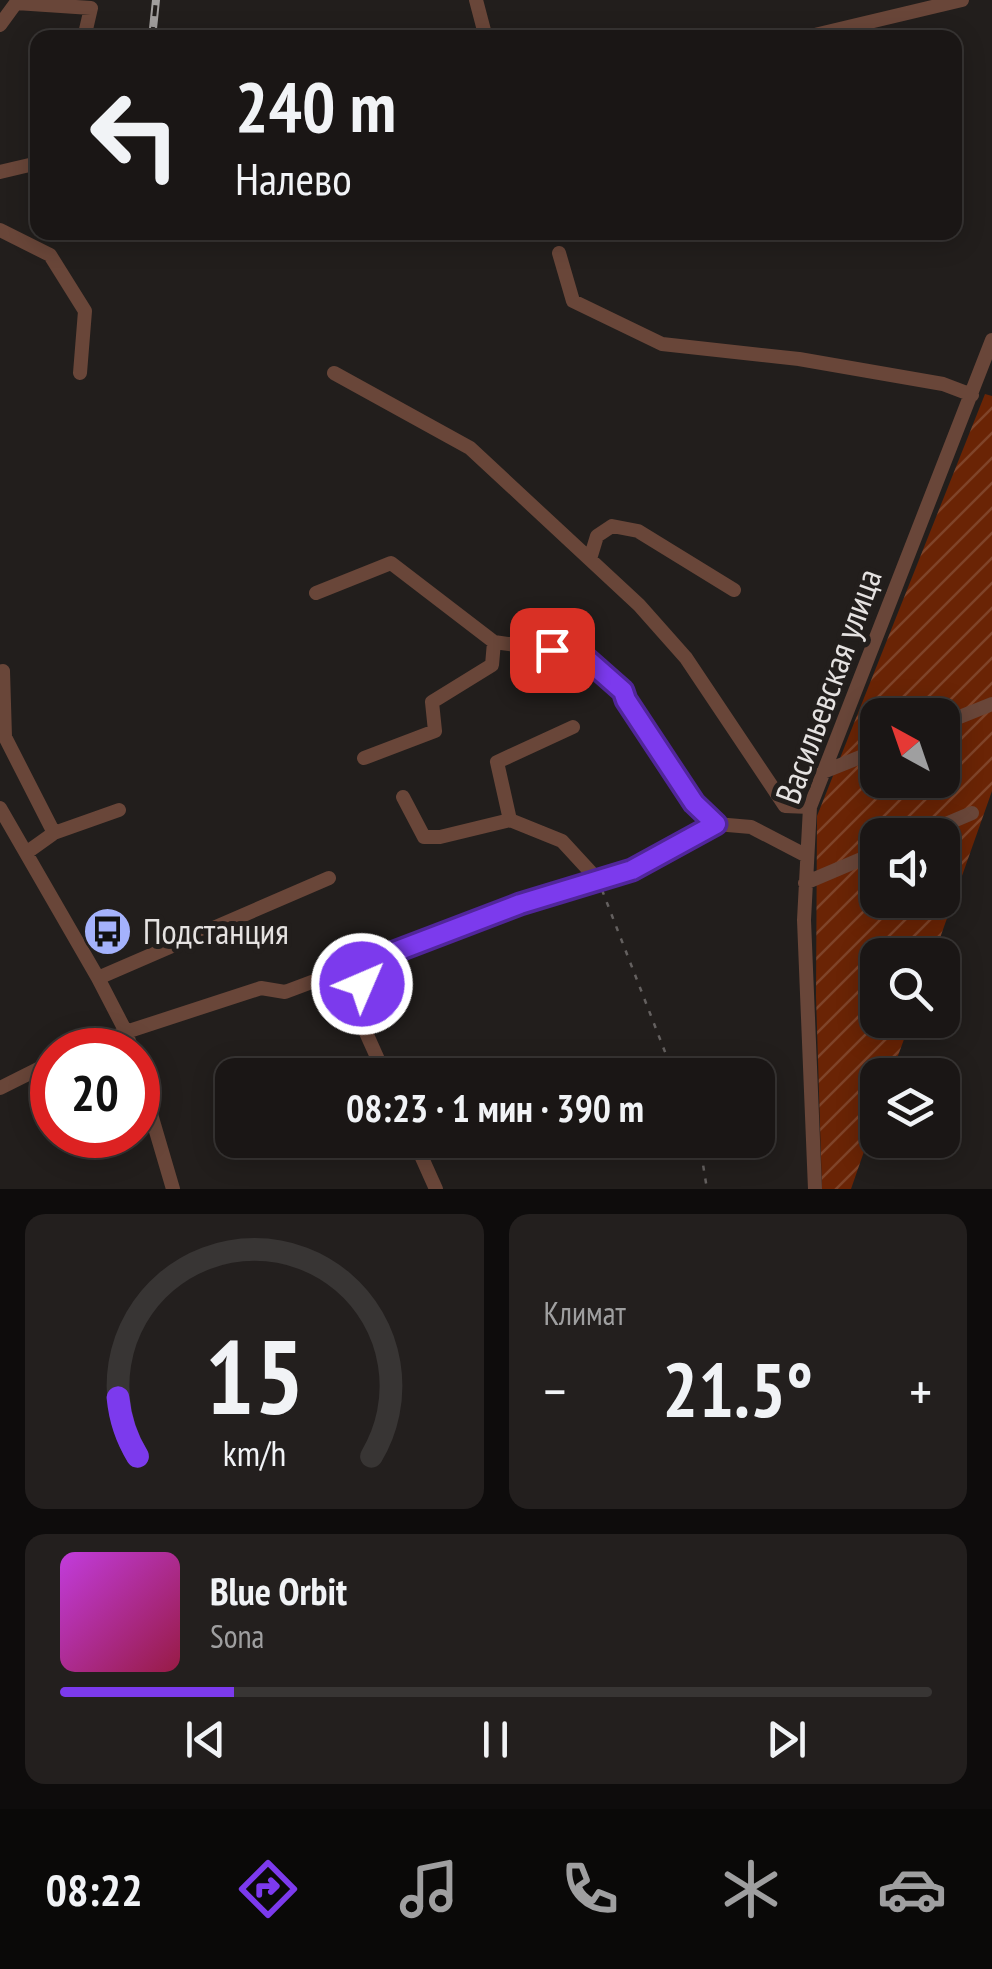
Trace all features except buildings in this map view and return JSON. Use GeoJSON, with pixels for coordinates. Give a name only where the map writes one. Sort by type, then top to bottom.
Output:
{"type":"FeatureCollection","features":[{"type":"Feature","properties":{"kind":"street"},"geometry":{"type":"LineString","coordinates":[[476,0],[484,30]]}},
{"type":"Feature","properties":{"kind":"street"},"geometry":{"type":"LineString","coordinates":[[889,0],[893,16]]}},
{"type":"Feature","properties":{"kind":"street"},"geometry":{"type":"LineString","coordinates":[[835,30],[962,0]]}},
{"type":"Feature","properties":{"kind":"street"},"geometry":{"type":"LineString","coordinates":[[0,25],[16,3],[91,8],[86,30]]}},
{"type":"Feature","properties":{"kind":"street"},"geometry":{"type":"LineString","coordinates":[[0,172],[30,165]]}},
{"type":"Feature","properties":{"kind":"street"},"geometry":{"type":"LineString","coordinates":[[0,230],[50,255],[84,311],[80,373]]}},
{"type":"Feature","properties":{"kind":"street"},"geometry":{"type":"LineString","coordinates":[[560,252],[573,301],[662,344],[799,359],[943,384],[972,395]]}},
{"type":"Feature","properties":{"kind":"street","name":"Васильевская улица"},"geometry":{"type":"LineString","coordinates":[[815,1189],[805,882],[810,807],[992,340]]}},
{"type":"Feature","properties":{"kind":"street"},"geometry":{"type":"LineString","coordinates":[[334,373],[470,448],[639,605],[686,658],[784,806],[810,807]]}},
{"type":"Feature","properties":{"kind":"street"},"geometry":{"type":"LineString","coordinates":[[590,560],[597,536],[612,526],[638,531],[734,590]]}},
{"type":"Feature","properties":{"kind":"street"},"geometry":{"type":"LineString","coordinates":[[316,593],[391,563],[494,642],[581,654],[623,691],[694,803],[716,824]]}},
{"type":"Feature","properties":{"kind":"street"},"geometry":{"type":"LineString","coordinates":[[364,758],[435,731],[432,702],[492,665],[494,642]]}},
{"type":"Feature","properties":{"kind":"street"},"geometry":{"type":"LineString","coordinates":[[0,672],[6,737],[54,832]]}},
{"type":"Feature","properties":{"kind":"street"},"geometry":{"type":"LineString","coordinates":[[960,717],[992,704]]}},
{"type":"Feature","properties":{"kind":"street"},"geometry":{"type":"LineString","coordinates":[[510,820],[497,762],[573,727]]}},
{"type":"Feature","properties":{"kind":"street"},"geometry":{"type":"LineString","coordinates":[[823,772],[860,757]]}},
{"type":"Feature","properties":{"kind":"street"},"geometry":{"type":"LineString","coordinates":[[403,797],[424,837],[440,837],[510,820],[562,841],[597,879]]}},
{"type":"Feature","properties":{"kind":"street"},"geometry":{"type":"LineString","coordinates":[[0,808],[124,1028]]}},
{"type":"Feature","properties":{"kind":"street"},"geometry":{"type":"LineString","coordinates":[[26,853],[54,832],[119,810]]}},
{"type":"Feature","properties":{"kind":"street"},"geometry":{"type":"LineString","coordinates":[[960,818],[972,813]]}},
{"type":"Feature","properties":{"kind":"street"},"geometry":{"type":"LineString","coordinates":[[138,1028],[261,988],[285,992],[520,904],[632,870],[716,824],[751,827],[805,855]]}},
{"type":"Feature","properties":{"kind":"street"},"geometry":{"type":"LineString","coordinates":[[805,882],[860,859]]}},
{"type":"Feature","properties":{"kind":"street"},"geometry":{"type":"LineString","coordinates":[[98,978],[329,878]]}},
{"type":"Feature","properties":{"kind":"street"},"geometry":{"type":"LineString","coordinates":[[368,962],[354,1006],[377,1058]]}},
{"type":"Feature","properties":{"kind":"street"},"geometry":{"type":"LineString","coordinates":[[0,1088],[30,1073]]}},
{"type":"Feature","properties":{"kind":"street"},"geometry":{"type":"LineString","coordinates":[[160,1145],[173,1189]]}},
{"type":"Feature","properties":{"kind":"street"},"geometry":{"type":"LineString","coordinates":[[422,1158],[436,1189]]}},
{"type":"Feature","properties":{"kind":"path"},"geometry":{"type":"LineString","coordinates":[[597,879],[667,1058]]}},
{"type":"Feature","properties":{"kind":"path"},"geometry":{"type":"LineString","coordinates":[[702,1158],[707,1189]]}},
{"type":"Feature","properties":{"kind":"shaded area"},"geometry":{"type":"Polygon","coordinates":[[[985,394],[992,396],[992,791],[960,881],[960,818],[860,818],[860,918],[947,918],[940,938],[860,938],[860,1038],[904,1038],[897,1058],[860,1058],[862,1158],[851,1189],[822,1189],[816,996],[817,816],[860,708],[860,798],[960,798],[960,698],[864,698],[985,394]]]}},
{"type":"Feature","properties":{"kind":"railway"},"geometry":{"type":"LineString","coordinates":[[153,30],[156,0]]}},
{"type":"Feature","properties":{"kind":"place","name":"Подстанция"},"geometry":{"type":"Point","coordinates":[108,931]}},
{"type":"Feature","properties":{"kind":"route"},"geometry":{"type":"LineString","coordinates":[[362,984],[368,962],[520,904],[632,870],[716,824],[694,803],[623,691],[581,654],[552,650]]}}]}
